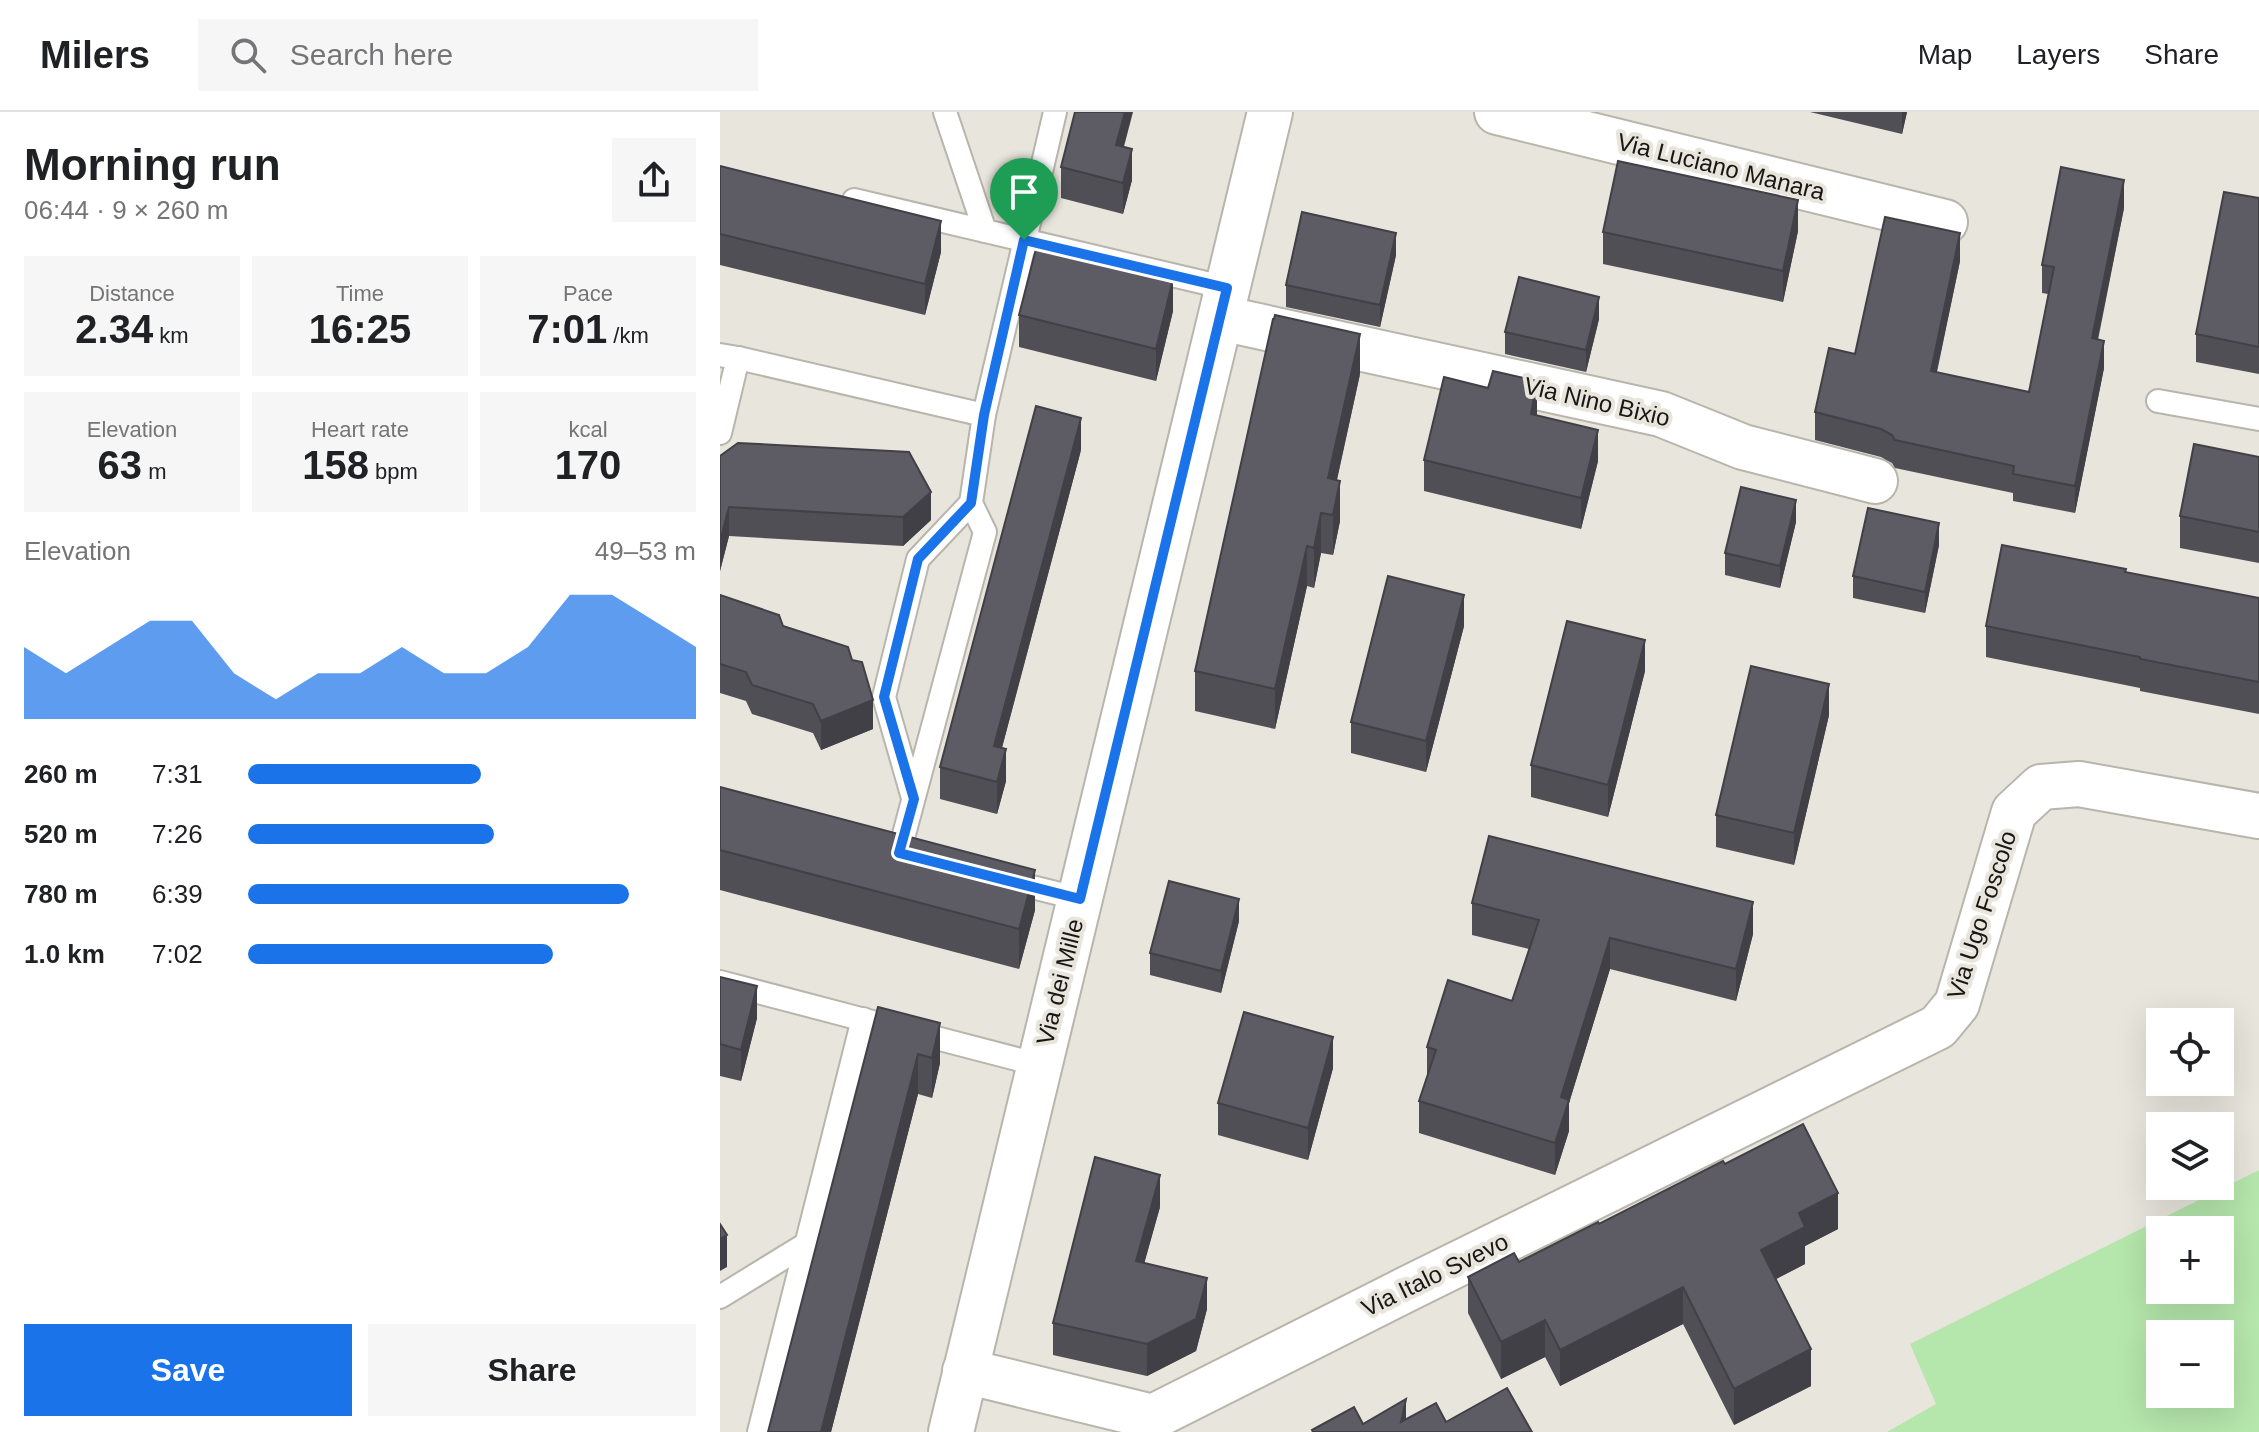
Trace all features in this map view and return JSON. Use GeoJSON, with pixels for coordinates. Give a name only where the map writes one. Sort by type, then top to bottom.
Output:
{"type":"FeatureCollection","features":[{"type":"Feature","properties":{"kind":"street","name":"Via dei Mille"},"geometry":{"type":"LineString","coordinates":[[951,1432],[1270,112]]}},
{"type":"Feature","properties":{"kind":"street","name":"Via Luciano Manara"},"geometry":{"type":"LineString","coordinates":[[1497,112],[1945,222]]}},
{"type":"Feature","properties":{"kind":"street","name":"Via Nino Bixio"},"geometry":{"type":"LineString","coordinates":[[1224,303],[1661,414],[1743,447],[1875,481]]}},
{"type":"Feature","properties":{"kind":"street","name":"Via Ugo Foscolo"},"geometry":{"type":"LineString","coordinates":[[1892,1050],[1938,1027],[1957,1004],[2014,812],[2041,787],[2079,784],[2259,816]]}},
{"type":"Feature","properties":{"kind":"street","name":"Via Italo Svevo"},"geometry":{"type":"LineString","coordinates":[[965,1371],[1153,1417],[1892,1050]]}},
{"type":"Feature","properties":{"kind":"lane"},"geometry":{"type":"LineString","coordinates":[[945,112],[985,231]]}},
{"type":"Feature","properties":{"kind":"lane"},"geometry":{"type":"LineString","coordinates":[[899,853],[985,532],[971,503],[984,415],[1055,112]]}},
{"type":"Feature","properties":{"kind":"lane"},"geometry":{"type":"LineString","coordinates":[[838,196],[1024,240],[1224,303]]}},
{"type":"Feature","properties":{"kind":"lane"},"geometry":{"type":"LineString","coordinates":[[720,433],[729,356],[984,415]]}},
{"type":"Feature","properties":{"kind":"lane"},"geometry":{"type":"LineString","coordinates":[[2158,401],[2259,419]]}},
{"type":"Feature","properties":{"kind":"lane"},"geometry":{"type":"LineString","coordinates":[[914,799],[884,697],[918,559],[971,503]]}},
{"type":"Feature","properties":{"kind":"lane"},"geometry":{"type":"LineString","coordinates":[[989,876],[1080,899]]}},
{"type":"Feature","properties":{"kind":"lane"},"geometry":{"type":"LineString","coordinates":[[720,982],[1040,1065]]}},
{"type":"Feature","properties":{"kind":"lane"},"geometry":{"type":"LineString","coordinates":[[759,1432],[863,1019]]}},
{"type":"Feature","properties":{"kind":"lane"},"geometry":{"type":"LineString","coordinates":[[720,1297],[806,1244]]}},
{"type":"Feature","properties":{"kind":"green space"},"geometry":{"type":"Polygon","coordinates":[[[2259,1170],[2259,1432],[1887,1432],[1936,1404],[1910,1344],[2146,1226],[2146,1304],[2234,1304],[2234,1216],[2167,1216],[2199,1200],[2234,1200],[2234,1182],[2259,1170]]]}},
{"type":"Feature","properties":{"kind":"building"},"geometry":{"type":"Polygon","coordinates":[[[1075,112],[1125,112],[1116,145],[1132,149],[1123,183],[1061,167],[1075,112]]]}},
{"type":"Feature","properties":{"kind":"building"},"geometry":{"type":"Polygon","coordinates":[[[1618,161],[1798,200],[1783,271],[1603,232],[1618,161]]]}},
{"type":"Feature","properties":{"kind":"building"},"geometry":{"type":"Polygon","coordinates":[[[720,166],[941,221],[925,284],[720,234],[720,166]]]}},
{"type":"Feature","properties":{"kind":"building"},"geometry":{"type":"Polygon","coordinates":[[[2061,167],[2124,180],[2092,338],[2104,341],[2075,486],[2013,474],[2014,466],[1895,440],[1881,429],[1815,412],[1829,348],[1855,354],[1885,217],[1960,233],[1931,371],[2029,392],[2054,267],[2042,265],[2061,167]]]}},
{"type":"Feature","properties":{"kind":"building"},"geometry":{"type":"Polygon","coordinates":[[[2224,192],[2259,198],[2259,347],[2196,334],[2224,192]]]}},
{"type":"Feature","properties":{"kind":"building"},"geometry":{"type":"Polygon","coordinates":[[[1302,212],[1396,233],[1380,305],[1286,285],[1302,212]]]}},
{"type":"Feature","properties":{"kind":"building"},"geometry":{"type":"Polygon","coordinates":[[[1037,245],[1173,279],[1156,349],[1019,315],[1037,245]]]}},
{"type":"Feature","properties":{"kind":"building"},"geometry":{"type":"Polygon","coordinates":[[[1519,277],[1599,297],[1586,350],[1505,332],[1519,277]]]}},
{"type":"Feature","properties":{"kind":"building"},"geometry":{"type":"Polygon","coordinates":[[[1275,315],[1360,334],[1328,478],[1340,481],[1333,515],[1321,513],[1314,548],[1307,546],[1275,689],[1195,671],[1275,315]]]}},
{"type":"Feature","properties":{"kind":"building"},"geometry":{"type":"Polygon","coordinates":[[[1493,371],[1537,381],[1531,414],[1598,430],[1581,498],[1424,460],[1444,377],[1488,388],[1493,371]]]}},
{"type":"Feature","properties":{"kind":"building"},"geometry":{"type":"Polygon","coordinates":[[[1036,406],[1081,418],[994,746],[1006,749],[997,782],[940,767],[1036,406]]]}},
{"type":"Feature","properties":{"kind":"building"},"geometry":{"type":"Polygon","coordinates":[[[738,443],[909,452],[931,492],[903,517],[729,507],[720,542],[720,456],[738,443]]]}},
{"type":"Feature","properties":{"kind":"building"},"geometry":{"type":"Polygon","coordinates":[[[2194,444],[2259,457],[2259,532],[2180,516],[2194,444]]]}},
{"type":"Feature","properties":{"kind":"building"},"geometry":{"type":"Polygon","coordinates":[[[1741,487],[1796,500],[1780,566],[1725,553],[1741,487]]]}},
{"type":"Feature","properties":{"kind":"building"},"geometry":{"type":"Polygon","coordinates":[[[1868,508],[1939,523],[1925,592],[1853,576],[1868,508]]]}},
{"type":"Feature","properties":{"kind":"building"},"geometry":{"type":"Polygon","coordinates":[[[2002,545],[2259,598],[2259,682],[1986,626],[2002,545]]]}},
{"type":"Feature","properties":{"kind":"building"},"geometry":{"type":"Polygon","coordinates":[[[1388,576],[1464,595],[1426,741],[1351,722],[1388,576]]]}},
{"type":"Feature","properties":{"kind":"building"},"geometry":{"type":"Polygon","coordinates":[[[720,595],[779,615],[783,626],[848,647],[852,660],[862,662],[873,700],[821,721],[813,704],[752,685],[746,672],[720,664],[720,595]]]}},
{"type":"Feature","properties":{"kind":"building"},"geometry":{"type":"Polygon","coordinates":[[[1567,621],[1645,640],[1608,785],[1531,765],[1567,621]]]}},
{"type":"Feature","properties":{"kind":"building"},"geometry":{"type":"Polygon","coordinates":[[[1751,666],[1829,684],[1794,833],[1716,815],[1751,666]]]}},
{"type":"Feature","properties":{"kind":"building"},"geometry":{"type":"Polygon","coordinates":[[[720,787],[1035,870],[1019,929],[720,850],[720,787]]]}},
{"type":"Feature","properties":{"kind":"building"},"geometry":{"type":"Polygon","coordinates":[[[1489,836],[1753,902],[1736,969],[1610,938],[1561,1097],[1569,1100],[1555,1143],[1419,1101],[1436,1050],[1427,1047],[1448,980],[1512,1001],[1539,920],[1472,903],[1489,836]]]}},
{"type":"Feature","properties":{"kind":"building"},"geometry":{"type":"Polygon","coordinates":[[[1169,881],[1239,899],[1221,971],[1150,953],[1169,881]]]}},
{"type":"Feature","properties":{"kind":"building"},"geometry":{"type":"Polygon","coordinates":[[[720,977],[757,986],[741,1050],[720,1044],[720,977]]]}},
{"type":"Feature","properties":{"kind":"building"},"geometry":{"type":"Polygon","coordinates":[[[878,1007],[940,1023],[932,1058],[918,1054],[821,1432],[768,1432],[878,1007]]]}},
{"type":"Feature","properties":{"kind":"building"},"geometry":{"type":"Polygon","coordinates":[[[1244,1012],[1333,1037],[1308,1128],[1218,1103],[1244,1012]]]}},
{"type":"Feature","properties":{"kind":"building"},"geometry":{"type":"Polygon","coordinates":[[[1803,1124],[1838,1193],[1799,1213],[1805,1227],[1761,1250],[1811,1349],[1734,1389],[1683,1287],[1560,1350],[1545,1320],[1501,1342],[1468,1277],[1514,1253],[1519,1262],[1803,1124]]]}},
{"type":"Feature","properties":{"kind":"building"},"geometry":{"type":"Polygon","coordinates":[[[1095,1157],[1160,1175],[1136,1261],[1207,1278],[1196,1319],[1147,1344],[1053,1323],[1095,1157]]]}},
{"type":"Feature","properties":{"kind":"building"},"geometry":{"type":"Polygon","coordinates":[[[720,1224],[727,1235],[720,1239],[720,1224]]]}},
{"type":"Feature","properties":{"kind":"building"},"geometry":{"type":"Polygon","coordinates":[[[1507,1388],[1532,1432],[1312,1430],[1354,1407],[1363,1424],[1406,1399],[1401,1422],[1436,1403],[1446,1422],[1507,1388]]]}},
{"type":"Feature","properties":{"kind":"route"},"geometry":{"type":"LineString","coordinates":[[1024,240],[1227,288],[1080,899],[899,853],[914,799],[884,697],[918,559],[971,503],[984,415],[1024,240]]}}]}
